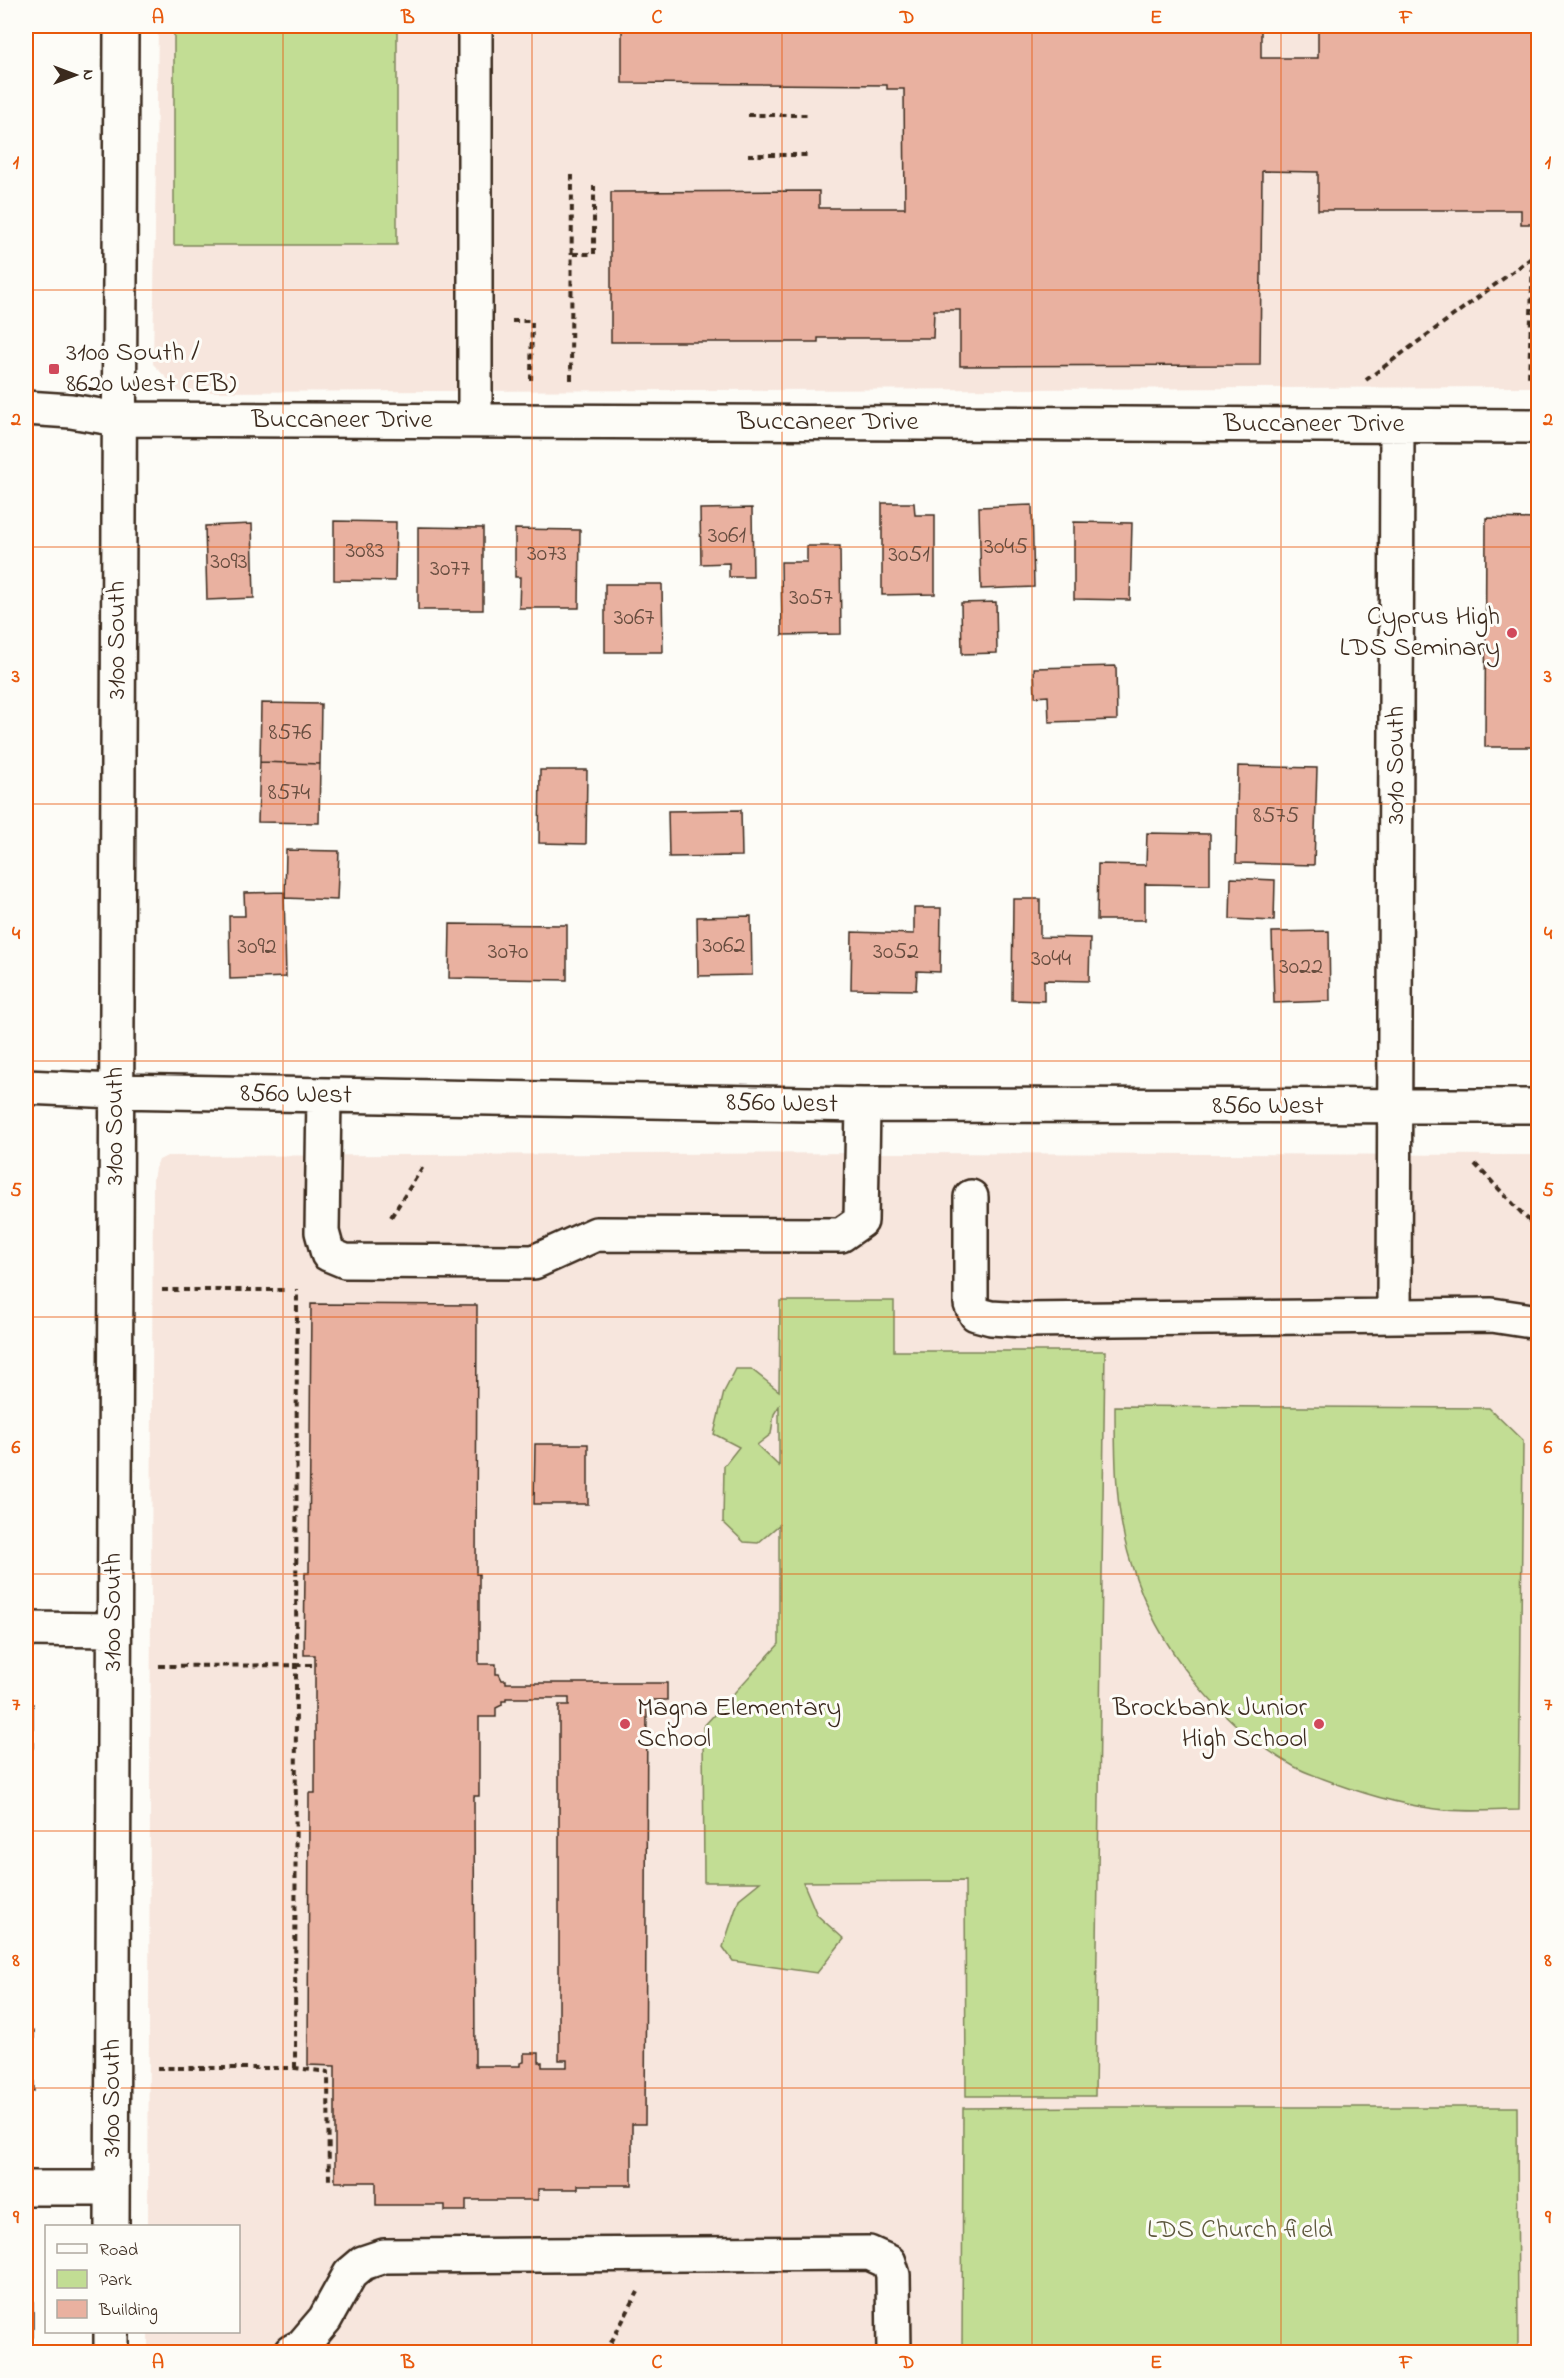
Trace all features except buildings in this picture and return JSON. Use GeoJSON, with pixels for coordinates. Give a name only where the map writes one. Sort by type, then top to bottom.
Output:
{"type":"FeatureCollection","features":[{"type":"Feature","properties":{"kind":"street","name":"3100 South"},"geometry":{"type":"LineString","coordinates":[[112,2225],[121,26]]}},
{"type":"Feature","properties":{"kind":"street"},"geometry":{"type":"LineString","coordinates":[[475,26],[475,420]]}},
{"type":"Feature","properties":{"kind":"street","name":"Buccaneer Drive"},"geometry":{"type":"LineString","coordinates":[[26,408],[71,411],[118,418],[1539,426]]}},
{"type":"Feature","properties":{"kind":"street","name":"3010 South"},"geometry":{"type":"LineString","coordinates":[[1394,1316],[1397,425]]}},
{"type":"Feature","properties":{"kind":"street","name":"8560 West"},"geometry":{"type":"LineString","coordinates":[[26,1087],[116,1091],[863,1105],[1539,1106]]}},
{"type":"Feature","properties":{"kind":"street"},"geometry":{"type":"LineString","coordinates":[[324,1095],[322,1232],[328,1254],[345,1261],[534,1262],[596,1234],[841,1235],[861,1221],[863,1105]]}},
{"type":"Feature","properties":{"kind":"street"},"geometry":{"type":"LineString","coordinates":[[970,1197],[970,1304],[976,1314],[991,1318],[1023,1320],[1492,1315],[1539,1322]]}},
{"type":"Feature","properties":{"kind":"street"},"geometry":{"type":"LineString","coordinates":[[26,1629],[113,1630]]}},
{"type":"Feature","properties":{"kind":"street"},"geometry":{"type":"LineString","coordinates":[[26,2188],[112,2188]]}},
{"type":"Feature","properties":{"kind":"street"},"geometry":{"type":"LineString","coordinates":[[291,2352],[302,2346],[326,2319],[350,2274],[363,2263],[384,2256],[869,2253],[878,2255],[889,2262],[893,2275],[894,2352]]}},
{"type":"Feature","properties":{"kind":"street"},"geometry":{"type":"LineString","coordinates":[[111,2333],[111,2352]]}},
{"type":"Feature","properties":{"kind":"path"},"geometry":{"type":"LineString","coordinates":[[748,115],[811,115]]}},
{"type":"Feature","properties":{"kind":"path"},"geometry":{"type":"LineString","coordinates":[[748,155],[811,155]]}},
{"type":"Feature","properties":{"kind":"path"},"geometry":{"type":"LineString","coordinates":[[572,175],[572,380]]}},
{"type":"Feature","properties":{"kind":"path"},"geometry":{"type":"LineString","coordinates":[[573,254],[594,254],[594,186]]}},
{"type":"Feature","properties":{"kind":"path"},"geometry":{"type":"LineString","coordinates":[[1534,224],[1536,256],[1529,378],[1539,368]]}},
{"type":"Feature","properties":{"kind":"path"},"geometry":{"type":"LineString","coordinates":[[1366,380],[1536,256]]}},
{"type":"Feature","properties":{"kind":"path"},"geometry":{"type":"LineString","coordinates":[[531,380],[532,321]]}},
{"type":"Feature","properties":{"kind":"path"},"geometry":{"type":"LineString","coordinates":[[1475,1164],[1539,1230]]}},
{"type":"Feature","properties":{"kind":"path"},"geometry":{"type":"LineString","coordinates":[[391,1217],[424,1165]]}},
{"type":"Feature","properties":{"kind":"path"},"geometry":{"type":"LineString","coordinates":[[295,2068],[297,1289]]}},
{"type":"Feature","properties":{"kind":"path"},"geometry":{"type":"LineString","coordinates":[[162,1290],[287,1290]]}},
{"type":"Feature","properties":{"kind":"path"},"geometry":{"type":"LineString","coordinates":[[159,1666],[315,1665]]}},
{"type":"Feature","properties":{"kind":"path"},"geometry":{"type":"LineString","coordinates":[[158,2068],[295,2068],[327,2072],[329,2184]]}},
{"type":"Feature","properties":{"kind":"path"},"geometry":{"type":"LineString","coordinates":[[606,2352],[659,2254]]}},
{"type":"Feature","properties":{"kind":"shaded area"},"geometry":{"type":"Polygon","coordinates":[[[158,26],[1538,26],[1538,387],[180,392],[153,364],[158,26]]]}},
{"type":"Feature","properties":{"kind":"shaded area","name":"Magna Elementary School"},"geometry":{"type":"Polygon","coordinates":[[[895,1153],[1538,1155],[1538,2352],[1518,2352],[1516,2107],[1095,2107],[963,2108],[962,2352],[148,2352],[148,2333],[240,2333],[240,2225],[148,2225],[153,1180],[159,1160],[167,1156],[895,1153]]]}},
{"type":"Feature","properties":{"kind":"green space"},"geometry":{"type":"Polygon","coordinates":[[[174,26],[397,26],[397,245],[174,245],[174,26]]]}},
{"type":"Feature","properties":{"kind":"green space"},"geometry":{"type":"Polygon","coordinates":[[[780,1301],[894,1301],[894,1351],[1105,1351],[1095,2096],[966,2096],[965,1881],[803,1882],[817,1915],[844,1939],[817,1973],[733,1961],[723,1947],[739,1899],[760,1882],[704,1882],[703,1727],[779,1644],[779,1525],[758,1543],[744,1542],[723,1522],[724,1466],[739,1447],[714,1434],[724,1392],[736,1369],[751,1369],[779,1391],[780,1301]],[[779,1406],[774,1414],[771,1434],[757,1445],[779,1466],[779,1406]]]}},
{"type":"Feature","properties":{"kind":"green space"},"geometry":{"type":"Polygon","coordinates":[[[1115,1406],[1489,1408],[1523,1441],[1519,1810],[1440,1810],[1402,1803],[1350,1788],[1295,1767],[1240,1729],[1216,1706],[1174,1653],[1157,1625],[1142,1594],[1131,1563],[1119,1505],[1115,1406]]]}},
{"type":"Feature","properties":{"kind":"green space","name":"LDS Church field"},"geometry":{"type":"Polygon","coordinates":[[[1517,2107],[1518,2352],[962,2352],[963,2108],[1517,2107]]]}},
{"type":"Feature","properties":{"kind":"place","name":"3100 South / 8620 West (EB)"},"geometry":{"type":"Point","coordinates":[54,369]}},
{"type":"Feature","properties":{"kind":"place","name":"Cyprus High LDS Seminary"},"geometry":{"type":"Point","coordinates":[1512,633]}},
{"type":"Feature","properties":{"kind":"place","name":"Magna Elementary School"},"geometry":{"type":"Point","coordinates":[625,1724]}},
{"type":"Feature","properties":{"kind":"place","name":"Brockbank Junior High School"},"geometry":{"type":"Point","coordinates":[1319,1724]}}]}
